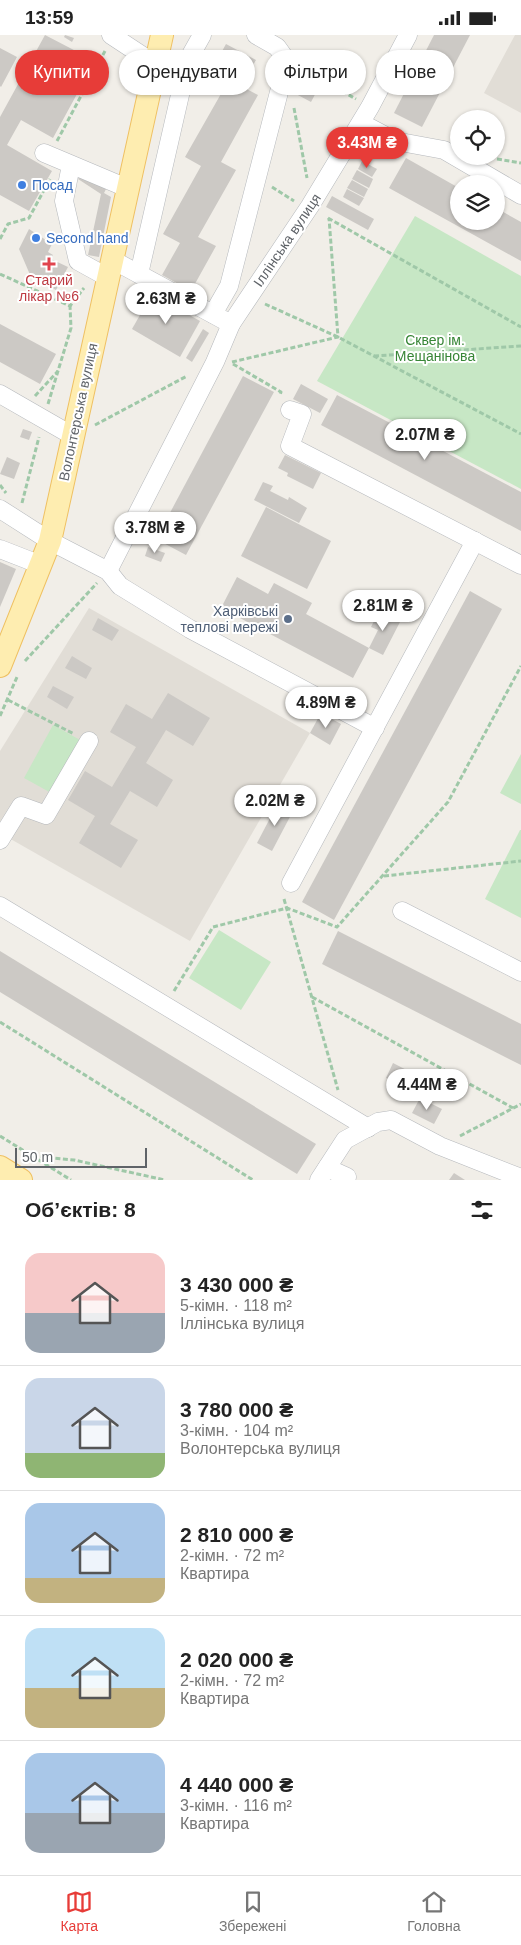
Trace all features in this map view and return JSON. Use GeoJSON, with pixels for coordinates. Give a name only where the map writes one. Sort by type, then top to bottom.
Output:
{"type":"FeatureCollection","features":[{"type":"Feature","properties":{"kind":"main road","name":"Волонтерська вулиця"},"geometry":{"type":"LineString","coordinates":[[158,50],[162,35]]}},
{"type":"Feature","properties":{"kind":"main road","name":"Волонтерська вулиця"},"geometry":{"type":"LineString","coordinates":[[0,666],[50,541],[73,436],[102,273],[127,188],[148,95]]}},
{"type":"Feature","properties":{"kind":"main road"},"geometry":{"type":"LineString","coordinates":[[0,1167],[21,1180]]}},
{"type":"Feature","properties":{"kind":"street"},"geometry":{"type":"LineString","coordinates":[[138,274],[188,60],[202,35]]}},
{"type":"Feature","properties":{"kind":"street"},"geometry":{"type":"LineString","coordinates":[[256,35],[279,50]]}},
{"type":"Feature","properties":{"kind":"street","name":"Іллінська вулиця"},"geometry":{"type":"LineString","coordinates":[[108,571],[215,362],[231,324],[310,206],[370,107],[408,35]]}},
{"type":"Feature","properties":{"kind":"street"},"geometry":{"type":"LineString","coordinates":[[109,41],[127,50]]}},
{"type":"Feature","properties":{"kind":"street"},"geometry":{"type":"LineString","coordinates":[[213,314],[229,286],[278,95]]}},
{"type":"Feature","properties":{"kind":"street"},"geometry":{"type":"LineString","coordinates":[[360,123],[395,141],[444,150],[521,195]]}},
{"type":"Feature","properties":{"kind":"street"},"geometry":{"type":"LineString","coordinates":[[57,159],[127,188]]}},
{"type":"Feature","properties":{"kind":"street"},"geometry":{"type":"LineString","coordinates":[[57,159],[64,201],[78,261],[102,273],[138,274],[231,324]]}},
{"type":"Feature","properties":{"kind":"street"},"geometry":{"type":"LineString","coordinates":[[0,394],[73,436]]}},
{"type":"Feature","properties":{"kind":"street"},"geometry":{"type":"LineString","coordinates":[[285,404],[302,414],[290,446],[521,565]]}},
{"type":"Feature","properties":{"kind":"street"},"geometry":{"type":"LineString","coordinates":[[0,509],[50,541],[108,571],[120,586],[190,629],[375,728]]}},
{"type":"Feature","properties":{"kind":"street"},"geometry":{"type":"LineString","coordinates":[[291,883],[475,541]]}},
{"type":"Feature","properties":{"kind":"street"},"geometry":{"type":"LineString","coordinates":[[0,549],[41,565]]}},
{"type":"Feature","properties":{"kind":"street"},"geometry":{"type":"LineString","coordinates":[[0,840],[21,805],[46,815],[89,741]]}},
{"type":"Feature","properties":{"kind":"street"},"geometry":{"type":"LineString","coordinates":[[0,906],[368,1128]]}},
{"type":"Feature","properties":{"kind":"street"},"geometry":{"type":"LineString","coordinates":[[402,911],[521,971]]}},
{"type":"Feature","properties":{"kind":"street"},"geometry":{"type":"LineString","coordinates":[[347,1177],[323,1174],[345,1140],[378,1122],[391,1120],[440,1147],[521,1178]]}},
{"type":"Feature","properties":{"kind":"path"},"geometry":{"type":"LineString","coordinates":[[0,239],[8,224],[29,218],[56,168],[57,159],[54,147],[109,41]]}},
{"type":"Feature","properties":{"kind":"path"},"geometry":{"type":"LineString","coordinates":[[348,95],[370,107]]}},
{"type":"Feature","properties":{"kind":"path"},"geometry":{"type":"LineString","coordinates":[[294,107],[310,191],[310,206]]}},
{"type":"Feature","properties":{"kind":"path"},"geometry":{"type":"LineString","coordinates":[[505,161],[521,163]]}},
{"type":"Feature","properties":{"kind":"path"},"geometry":{"type":"LineString","coordinates":[[257,177],[299,204],[310,206],[521,327]]}},
{"type":"Feature","properties":{"kind":"path"},"geometry":{"type":"LineString","coordinates":[[329,218],[338,337]]}},
{"type":"Feature","properties":{"kind":"path"},"geometry":{"type":"LineString","coordinates":[[0,274],[70,306],[102,273]]}},
{"type":"Feature","properties":{"kind":"path"},"geometry":{"type":"LineString","coordinates":[[249,296],[338,337],[521,434]]}},
{"type":"Feature","properties":{"kind":"path"},"geometry":{"type":"LineString","coordinates":[[373,356],[521,346]]}},
{"type":"Feature","properties":{"kind":"path"},"geometry":{"type":"LineString","coordinates":[[230,362],[281,392],[285,404]]}},
{"type":"Feature","properties":{"kind":"path"},"geometry":{"type":"LineString","coordinates":[[28,410],[34,397],[58,371]]}},
{"type":"Feature","properties":{"kind":"path"},"geometry":{"type":"LineString","coordinates":[[24,661],[108,571]]}},
{"type":"Feature","properties":{"kind":"path"},"geometry":{"type":"LineString","coordinates":[[165,1005],[213,927],[287,908],[337,927],[448,803],[521,666]]}},
{"type":"Feature","properties":{"kind":"path"},"geometry":{"type":"LineString","coordinates":[[8,700],[89,741]]}},
{"type":"Feature","properties":{"kind":"path"},"geometry":{"type":"LineString","coordinates":[[383,876],[502,865],[521,861]]}},
{"type":"Feature","properties":{"kind":"path"},"geometry":{"type":"LineString","coordinates":[[291,883],[283,895],[344,1113]]}},
{"type":"Feature","properties":{"kind":"path"},"geometry":{"type":"LineString","coordinates":[[311,997],[513,1108]]}},
{"type":"Feature","properties":{"kind":"path"},"geometry":{"type":"LineString","coordinates":[[0,1022],[253,1180]]}},
{"type":"Feature","properties":{"kind":"path"},"geometry":{"type":"LineString","coordinates":[[440,1147],[521,1104]]}},
{"type":"Feature","properties":{"kind":"path"},"geometry":{"type":"LineString","coordinates":[[0,1136],[71,1180]]}},
{"type":"Feature","properties":{"kind":"path"},"geometry":{"type":"LineString","coordinates":[[33,1156],[74,1161],[165,1180]]}},
{"type":"Feature","properties":{"kind":"shaded area"},"geometry":{"type":"Polygon","coordinates":[[[515,35],[521,35],[521,113],[484,93],[515,35]]]}},
{"type":"Feature","properties":{"kind":"shaded area"},"geometry":{"type":"Polygon","coordinates":[[[89,608],[310,733],[190,941],[0,833],[0,751],[89,608]]]}},
{"type":"Feature","properties":{"kind":"green space","name":"Сквер ім. Мещанінова"},"geometry":{"type":"Polygon","coordinates":[[[415,216],[521,276],[521,489],[317,381],[415,216]]]}},
{"type":"Feature","properties":{"kind":"green space"},"geometry":{"type":"Polygon","coordinates":[[[53,725],[82,741],[53,794],[24,778],[53,725]]]}},
{"type":"Feature","properties":{"kind":"green space"},"geometry":{"type":"Polygon","coordinates":[[[521,754],[521,804],[500,793],[521,754]]]}},
{"type":"Feature","properties":{"kind":"green space"},"geometry":{"type":"Polygon","coordinates":[[[521,830],[521,918],[485,899],[521,830]]]}},
{"type":"Feature","properties":{"kind":"green space"},"geometry":{"type":"Polygon","coordinates":[[[219,930],[271,962],[241,1010],[189,978],[219,930]]]}},
{"type":"Feature","properties":{"kind":"building"},"geometry":{"type":"Polygon","coordinates":[[[45,35],[74,50],[37,50],[45,35]]]}},
{"type":"Feature","properties":{"kind":"building"},"geometry":{"type":"Polygon","coordinates":[[[65,35],[74,38],[72,42],[64,37],[65,35]]]}},
{"type":"Feature","properties":{"kind":"building"},"geometry":{"type":"Polygon","coordinates":[[[434,35],[470,35],[454,66],[454,50],[426,50],[434,35]]]}},
{"type":"Feature","properties":{"kind":"building"},"geometry":{"type":"Polygon","coordinates":[[[226,44],[237,50],[223,50],[226,44]]]}},
{"type":"Feature","properties":{"kind":"building"},"geometry":{"type":"Polygon","coordinates":[[[0,48],[15,56],[15,61],[0,86],[0,48]]]}},
{"type":"Feature","properties":{"kind":"building"},"geometry":{"type":"Polygon","coordinates":[[[15,90],[15,95],[76,95],[53,138],[21,120],[7,145],[52,171],[29,211],[0,195],[0,117],[15,90]]]}},
{"type":"Feature","properties":{"kind":"building"},"geometry":{"type":"Polygon","coordinates":[[[255,93],[258,95],[221,162],[236,170],[198,237],[216,246],[191,291],[162,275],[180,243],[163,234],[201,166],[185,157],[220,95],[255,95],[255,93]]]}},
{"type":"Feature","properties":{"kind":"building"},"geometry":{"type":"Polygon","coordinates":[[[298,95],[315,95],[311,102],[298,95]]]}},
{"type":"Feature","properties":{"kind":"building"},"geometry":{"type":"Polygon","coordinates":[[[403,95],[439,95],[422,127],[394,113],[403,95]]]}},
{"type":"Feature","properties":{"kind":"building"},"geometry":{"type":"Polygon","coordinates":[[[406,158],[450,183],[450,222],[389,188],[406,158]]]}},
{"type":"Feature","properties":{"kind":"building"},"geometry":{"type":"Polygon","coordinates":[[[362,161],[377,169],[372,177],[358,169],[362,161]]]}},
{"type":"Feature","properties":{"kind":"building"},"geometry":{"type":"Polygon","coordinates":[[[357,170],[373,179],[369,188],[352,179],[357,170]]]}},
{"type":"Feature","properties":{"kind":"building"},"geometry":{"type":"Polygon","coordinates":[[[83,172],[107,187],[104,193],[111,197],[99,257],[88,255],[101,194],[78,179],[83,172]]]}},
{"type":"Feature","properties":{"kind":"building"},"geometry":{"type":"Polygon","coordinates":[[[352,180],[368,189],[364,197],[347,188],[352,180]]]}},
{"type":"Feature","properties":{"kind":"building"},"geometry":{"type":"Polygon","coordinates":[[[347,189],[364,198],[359,206],[343,197],[347,189]]]}},
{"type":"Feature","properties":{"kind":"building"},"geometry":{"type":"Polygon","coordinates":[[[332,196],[374,219],[368,230],[326,207],[332,196]]]}},
{"type":"Feature","properties":{"kind":"building"},"geometry":{"type":"Polygon","coordinates":[[[505,213],[521,222],[521,261],[465,230],[505,230],[505,213]]]}},
{"type":"Feature","properties":{"kind":"building"},"geometry":{"type":"Polygon","coordinates":[[[29,229],[52,244],[48,252],[53,255],[51,259],[68,267],[56,290],[31,277],[19,249],[29,229]]]}},
{"type":"Feature","properties":{"kind":"building"},"geometry":{"type":"Polygon","coordinates":[[[152,294],[200,321],[180,357],[132,329],[152,294]]]}},
{"type":"Feature","properties":{"kind":"building"},"geometry":{"type":"Polygon","coordinates":[[[0,324],[56,354],[40,384],[0,362],[0,324]]]}},
{"type":"Feature","properties":{"kind":"building"},"geometry":{"type":"Polygon","coordinates":[[[203,329],[209,333],[192,362],[186,358],[203,329]]]}},
{"type":"Feature","properties":{"kind":"building"},"geometry":{"type":"Polygon","coordinates":[[[243,376],[274,392],[186,555],[156,539],[243,376]]]}},
{"type":"Feature","properties":{"kind":"building"},"geometry":{"type":"Polygon","coordinates":[[[301,384],[328,399],[320,413],[293,399],[301,384]]]}},
{"type":"Feature","properties":{"kind":"building"},"geometry":{"type":"Polygon","coordinates":[[[337,395],[521,492],[521,531],[321,425],[337,395]]]}},
{"type":"Feature","properties":{"kind":"building"},"geometry":{"type":"Polygon","coordinates":[[[23,429],[32,432],[29,440],[20,437],[23,429]]]}},
{"type":"Feature","properties":{"kind":"building"},"geometry":{"type":"Polygon","coordinates":[[[285,455],[321,473],[313,489],[287,476],[288,473],[278,468],[285,455]]]}},
{"type":"Feature","properties":{"kind":"building"},"geometry":{"type":"Polygon","coordinates":[[[7,457],[20,463],[14,479],[0,474],[7,457]]]}},
{"type":"Feature","properties":{"kind":"building"},"geometry":{"type":"Polygon","coordinates":[[[263,482],[273,486],[270,491],[288,500],[289,497],[307,508],[299,523],[254,500],[263,482]]]}},
{"type":"Feature","properties":{"kind":"building"},"geometry":{"type":"Polygon","coordinates":[[[266,507],[331,541],[307,589],[241,556],[266,507]]]}},
{"type":"Feature","properties":{"kind":"building"},"geometry":{"type":"Polygon","coordinates":[[[148,547],[165,553],[161,562],[145,556],[148,547]]]}},
{"type":"Feature","properties":{"kind":"building"},"geometry":{"type":"Polygon","coordinates":[[[0,562],[16,569],[0,607],[0,562]]]}},
{"type":"Feature","properties":{"kind":"building"},"geometry":{"type":"Polygon","coordinates":[[[237,577],[268,594],[274,583],[312,603],[306,614],[369,648],[353,678],[221,608],[237,577]]]}},
{"type":"Feature","properties":{"kind":"building"},"geometry":{"type":"Polygon","coordinates":[[[470,591],[502,609],[334,920],[302,902],[470,591]]]}},
{"type":"Feature","properties":{"kind":"building"},"geometry":{"type":"Polygon","coordinates":[[[379,593],[387,597],[384,601],[377,597],[379,593]]]}},
{"type":"Feature","properties":{"kind":"building"},"geometry":{"type":"Polygon","coordinates":[[[379,611],[400,622],[383,655],[369,648],[378,630],[371,627],[379,611]]]}},
{"type":"Feature","properties":{"kind":"building"},"geometry":{"type":"Polygon","coordinates":[[[98,618],[119,630],[112,641],[92,630],[98,618]]]}},
{"type":"Feature","properties":{"kind":"building"},"geometry":{"type":"Polygon","coordinates":[[[72,656],[92,668],[86,679],[65,668],[72,656]]]}},
{"type":"Feature","properties":{"kind":"building"},"geometry":{"type":"Polygon","coordinates":[[[53,686],[74,697],[67,709],[47,697],[53,686]]]}},
{"type":"Feature","properties":{"kind":"building"},"geometry":{"type":"Polygon","coordinates":[[[168,693],[210,718],[193,746],[166,730],[146,763],[173,780],[157,807],[130,791],[110,824],[138,840],[121,868],[79,843],[95,816],[68,800],[85,771],[112,787],[136,747],[110,732],[126,704],[152,719],[168,693]]]}},
{"type":"Feature","properties":{"kind":"building"},"geometry":{"type":"Polygon","coordinates":[[[321,713],[341,724],[330,745],[310,733],[321,713]]]}},
{"type":"Feature","properties":{"kind":"building"},"geometry":{"type":"Polygon","coordinates":[[[278,803],[293,811],[272,851],[257,843],[278,803]]]}},
{"type":"Feature","properties":{"kind":"building"},"geometry":{"type":"Polygon","coordinates":[[[338,931],[521,1024],[521,1065],[322,964],[338,931]]]}},
{"type":"Feature","properties":{"kind":"building"},"geometry":{"type":"Polygon","coordinates":[[[0,951],[316,1144],[297,1174],[0,992],[0,951]]]}},
{"type":"Feature","properties":{"kind":"building"},"geometry":{"type":"Polygon","coordinates":[[[393,1063],[422,1078],[415,1093],[386,1078],[393,1063]]]}},
{"type":"Feature","properties":{"kind":"building"},"geometry":{"type":"Polygon","coordinates":[[[420,1098],[442,1109],[434,1124],[412,1113],[420,1098]]]}},
{"type":"Feature","properties":{"kind":"building"},"geometry":{"type":"Polygon","coordinates":[[[454,1173],[465,1180],[449,1180],[454,1173]]]}},
{"type":"Feature","properties":{"kind":"place","name":"Посад"},"geometry":{"type":"Point","coordinates":[22,185]}},
{"type":"Feature","properties":{"kind":"place","name":"Second hand"},"geometry":{"type":"Point","coordinates":[36,238]}},
{"type":"Feature","properties":{"kind":"place","name":"Старий лікар №6"},"geometry":{"type":"Point","coordinates":[49,264]}},
{"type":"Feature","properties":{"kind":"place","name":"Харківські теплові мережі"},"geometry":{"type":"Point","coordinates":[288,619]}}]}
